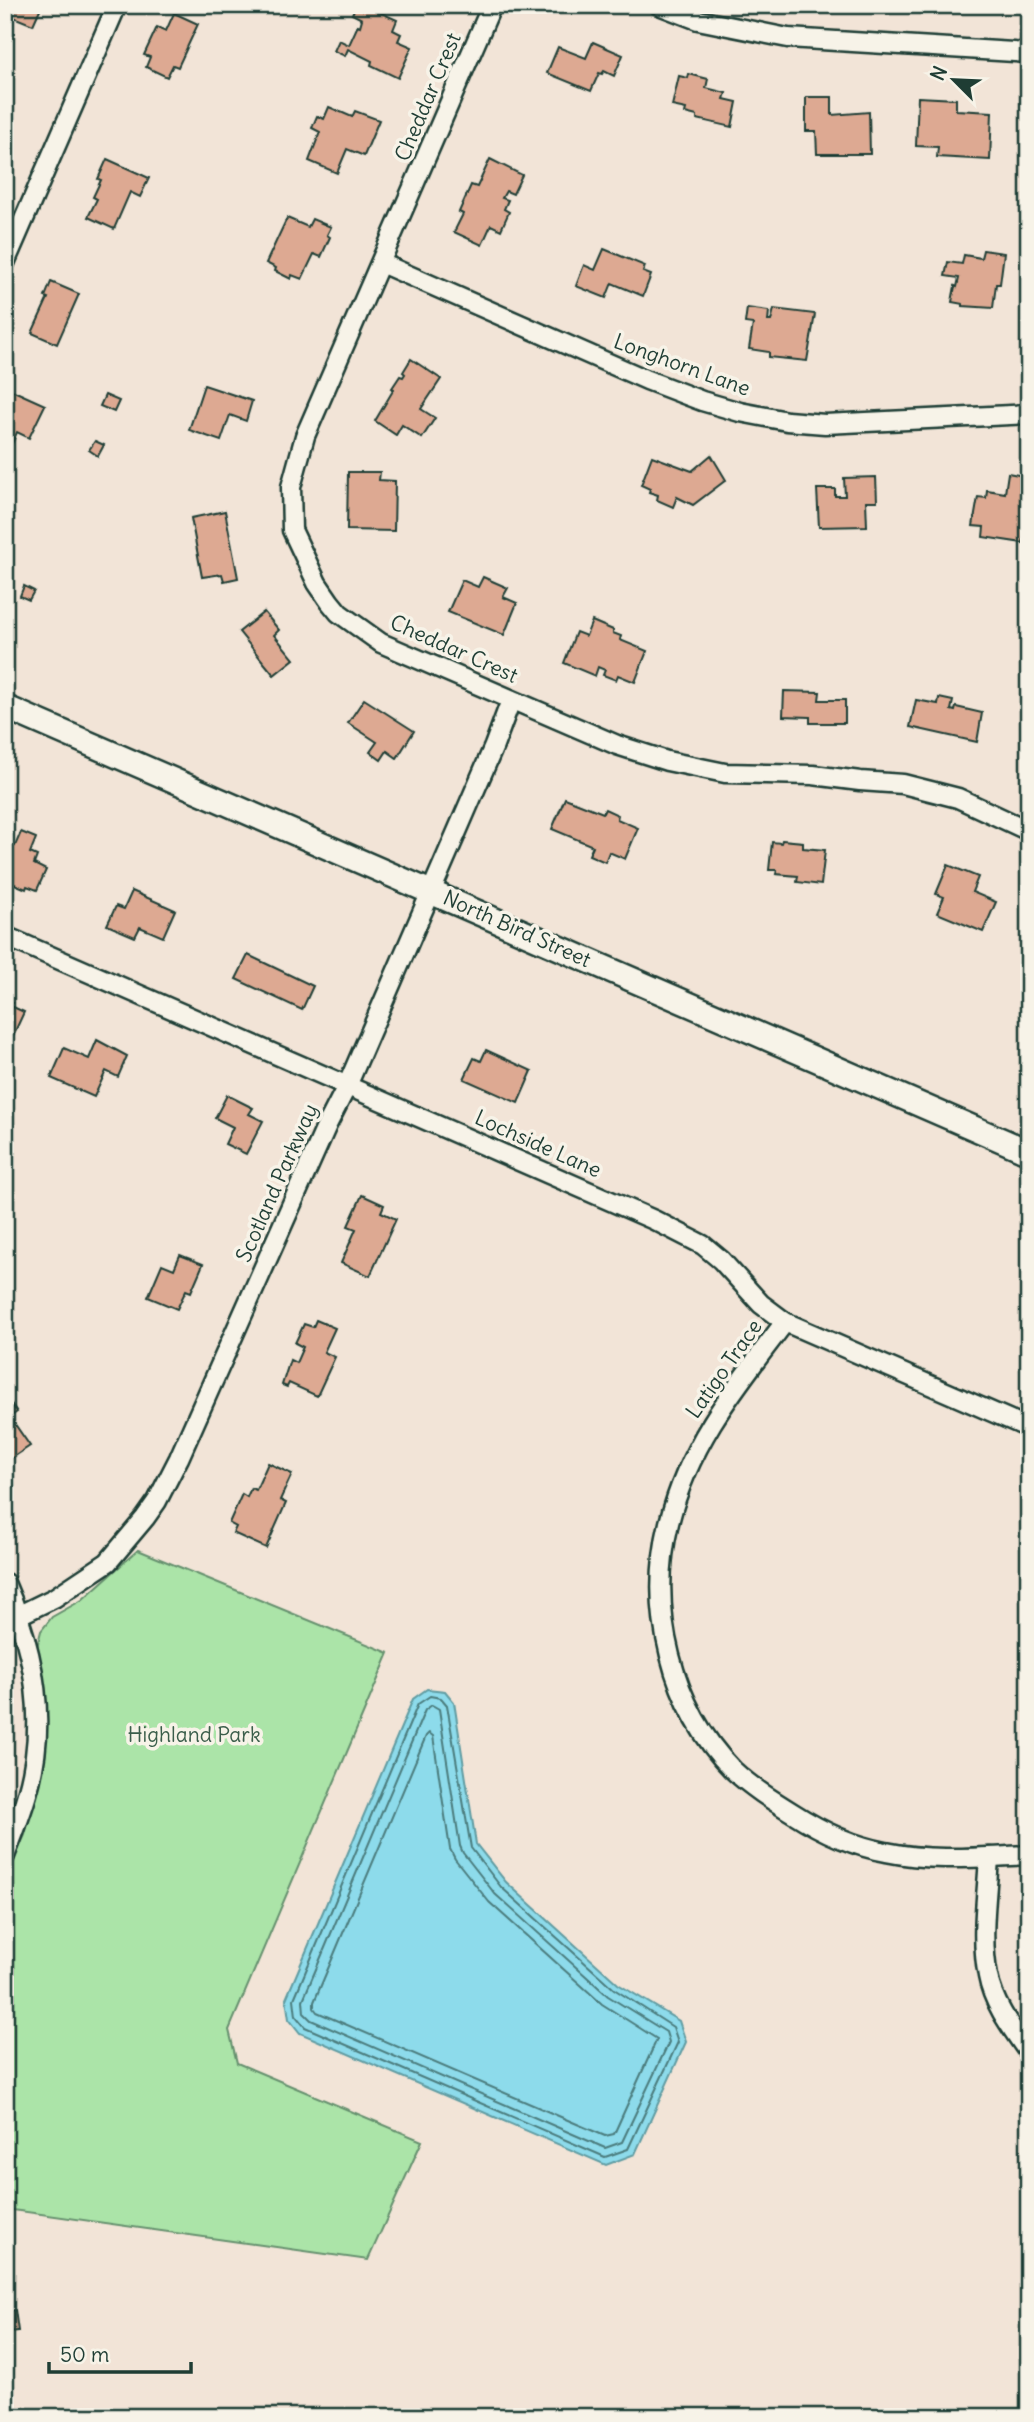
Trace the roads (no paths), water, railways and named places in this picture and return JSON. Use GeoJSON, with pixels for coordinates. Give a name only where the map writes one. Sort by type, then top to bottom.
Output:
{"type":"FeatureCollection","features":[{"type":"Feature","properties":{"kind":"street"},"geometry":{"type":"LineString","coordinates":[[5,263],[117,5]]}},
{"type":"Feature","properties":{"kind":"street","name":"Cheddar Crest"},"geometry":{"type":"LineString","coordinates":[[492,5],[305,436],[291,487],[292,530],[317,583],[339,613],[381,643],[617,745],[667,761],[725,773],[813,775],[903,783],[958,798],[1029,831]]}},
{"type":"Feature","properties":{"kind":"street"},"geometry":{"type":"LineString","coordinates":[[659,5],[698,20],[788,38],[1029,53]]}},
{"type":"Feature","properties":{"kind":"street","name":"Longhorn Lane"},"geometry":{"type":"LineString","coordinates":[[381,264],[647,380],[740,412],[787,421],[825,424],[1028,409]]}},
{"type":"Feature","properties":{"kind":"street","name":"Scotland Parkway"},"geometry":{"type":"LineString","coordinates":[[12,1619],[54,1598],[108,1562],[157,1501],[180,1458],[327,1125],[347,1086],[495,746],[511,699]]}},
{"type":"Feature","properties":{"kind":"street","name":"North Bird Street"},"geometry":{"type":"LineString","coordinates":[[5,707],[1029,1152]]}},
{"type":"Feature","properties":{"kind":"street","name":"Lochside Lane"},"geometry":{"type":"LineString","coordinates":[[5,936],[643,1215],[703,1245],[721,1260],[761,1304],[785,1322],[1029,1428]]}},
{"type":"Feature","properties":{"kind":"street","name":"Latigo Trace"},"geometry":{"type":"LineString","coordinates":[[785,1322],[721,1405],[701,1440],[669,1522],[663,1554],[663,1608],[669,1654],[679,1689],[705,1735],[732,1769],[761,1794],[807,1822],[846,1841],[885,1852],[938,1859],[1029,1855]]}},
{"type":"Feature","properties":{"kind":"street"},"geometry":{"type":"LineString","coordinates":[[5,1583],[12,1619],[31,1660],[37,1695],[36,1743],[28,1793],[5,1856]]}},
{"type":"Feature","properties":{"kind":"street"},"geometry":{"type":"LineString","coordinates":[[989,1857],[984,1940],[988,1979],[1003,2015],[1029,2053]]}},
{"type":"Feature","properties":{"kind":"water"},"geometry":{"type":"Polygon","coordinates":[[[427,1689],[445,1691],[454,1702],[476,1844],[506,1882],[618,1984],[679,2021],[686,2042],[635,2154],[606,2165],[300,2033],[289,2019],[286,1999],[413,1699],[427,1689]]]}},
{"type":"Feature","properties":{"kind":"park label","name":"Highland Park"},"geometry":{"type":"Point","coordinates":[194,1735]}}]}
